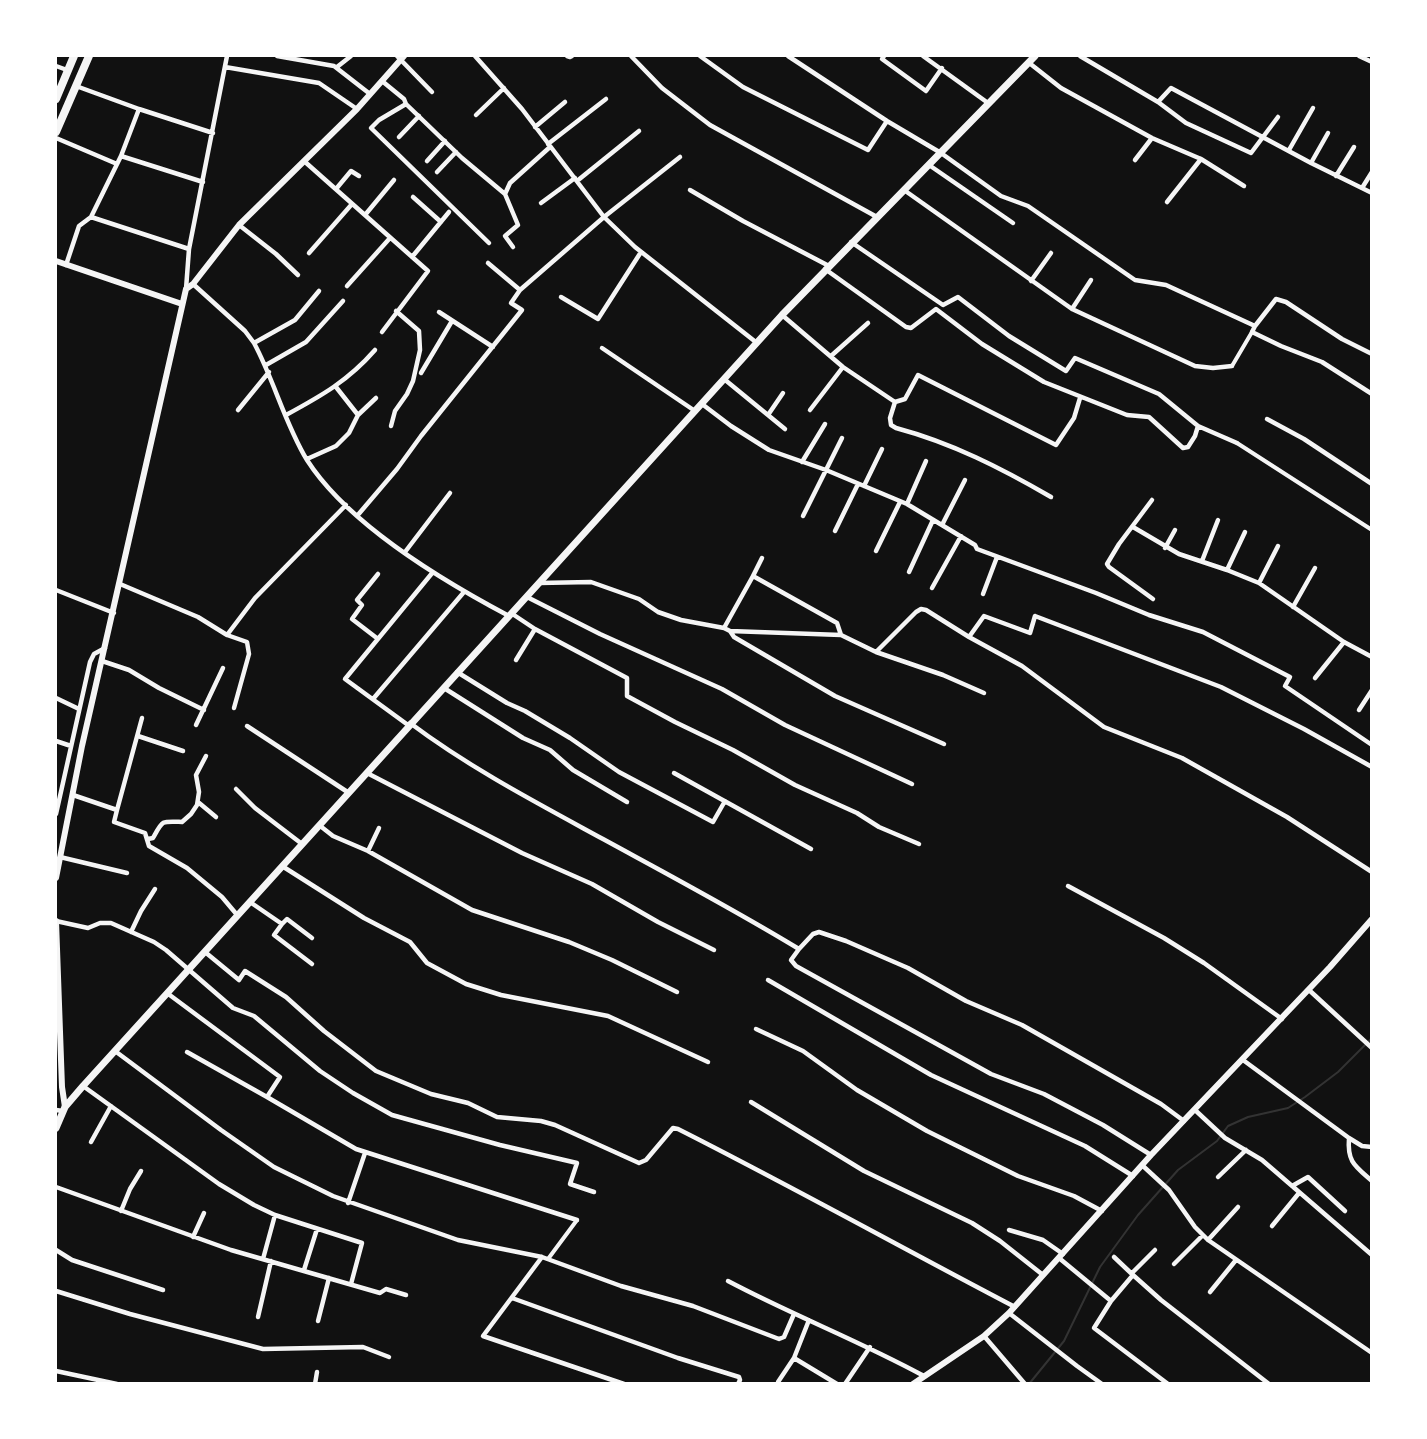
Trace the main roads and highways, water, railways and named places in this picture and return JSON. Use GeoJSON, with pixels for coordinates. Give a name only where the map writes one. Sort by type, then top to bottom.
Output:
{"type":"FeatureCollection","features":[{"type":"Feature","properties":{"kind":"highway"},"geometry":{"type":"LineString","coordinates":[[56,99],[74,56]]}},
{"type":"Feature","properties":{"kind":"highway"},"geometry":{"type":"LineString","coordinates":[[56,132],[89,56]]}},
{"type":"Feature","properties":{"kind":"highway"},"geometry":{"type":"LineString","coordinates":[[56,104],[66,108]]}},
{"type":"Feature","properties":{"kind":"main road"},"geometry":{"type":"LineString","coordinates":[[56,1128],[61,1109],[782,315],[1035,56]]}},
{"type":"Feature","properties":{"kind":"waterway"},"geometry":{"type":"LineString","coordinates":[[1029,1384],[1064,1341],[1100,1267],[1138,1215],[1178,1170],[1217,1141],[1228,1126],[1248,1117],[1288,1108],[1305,1097],[1338,1072],[1372,1038]]}}]}
